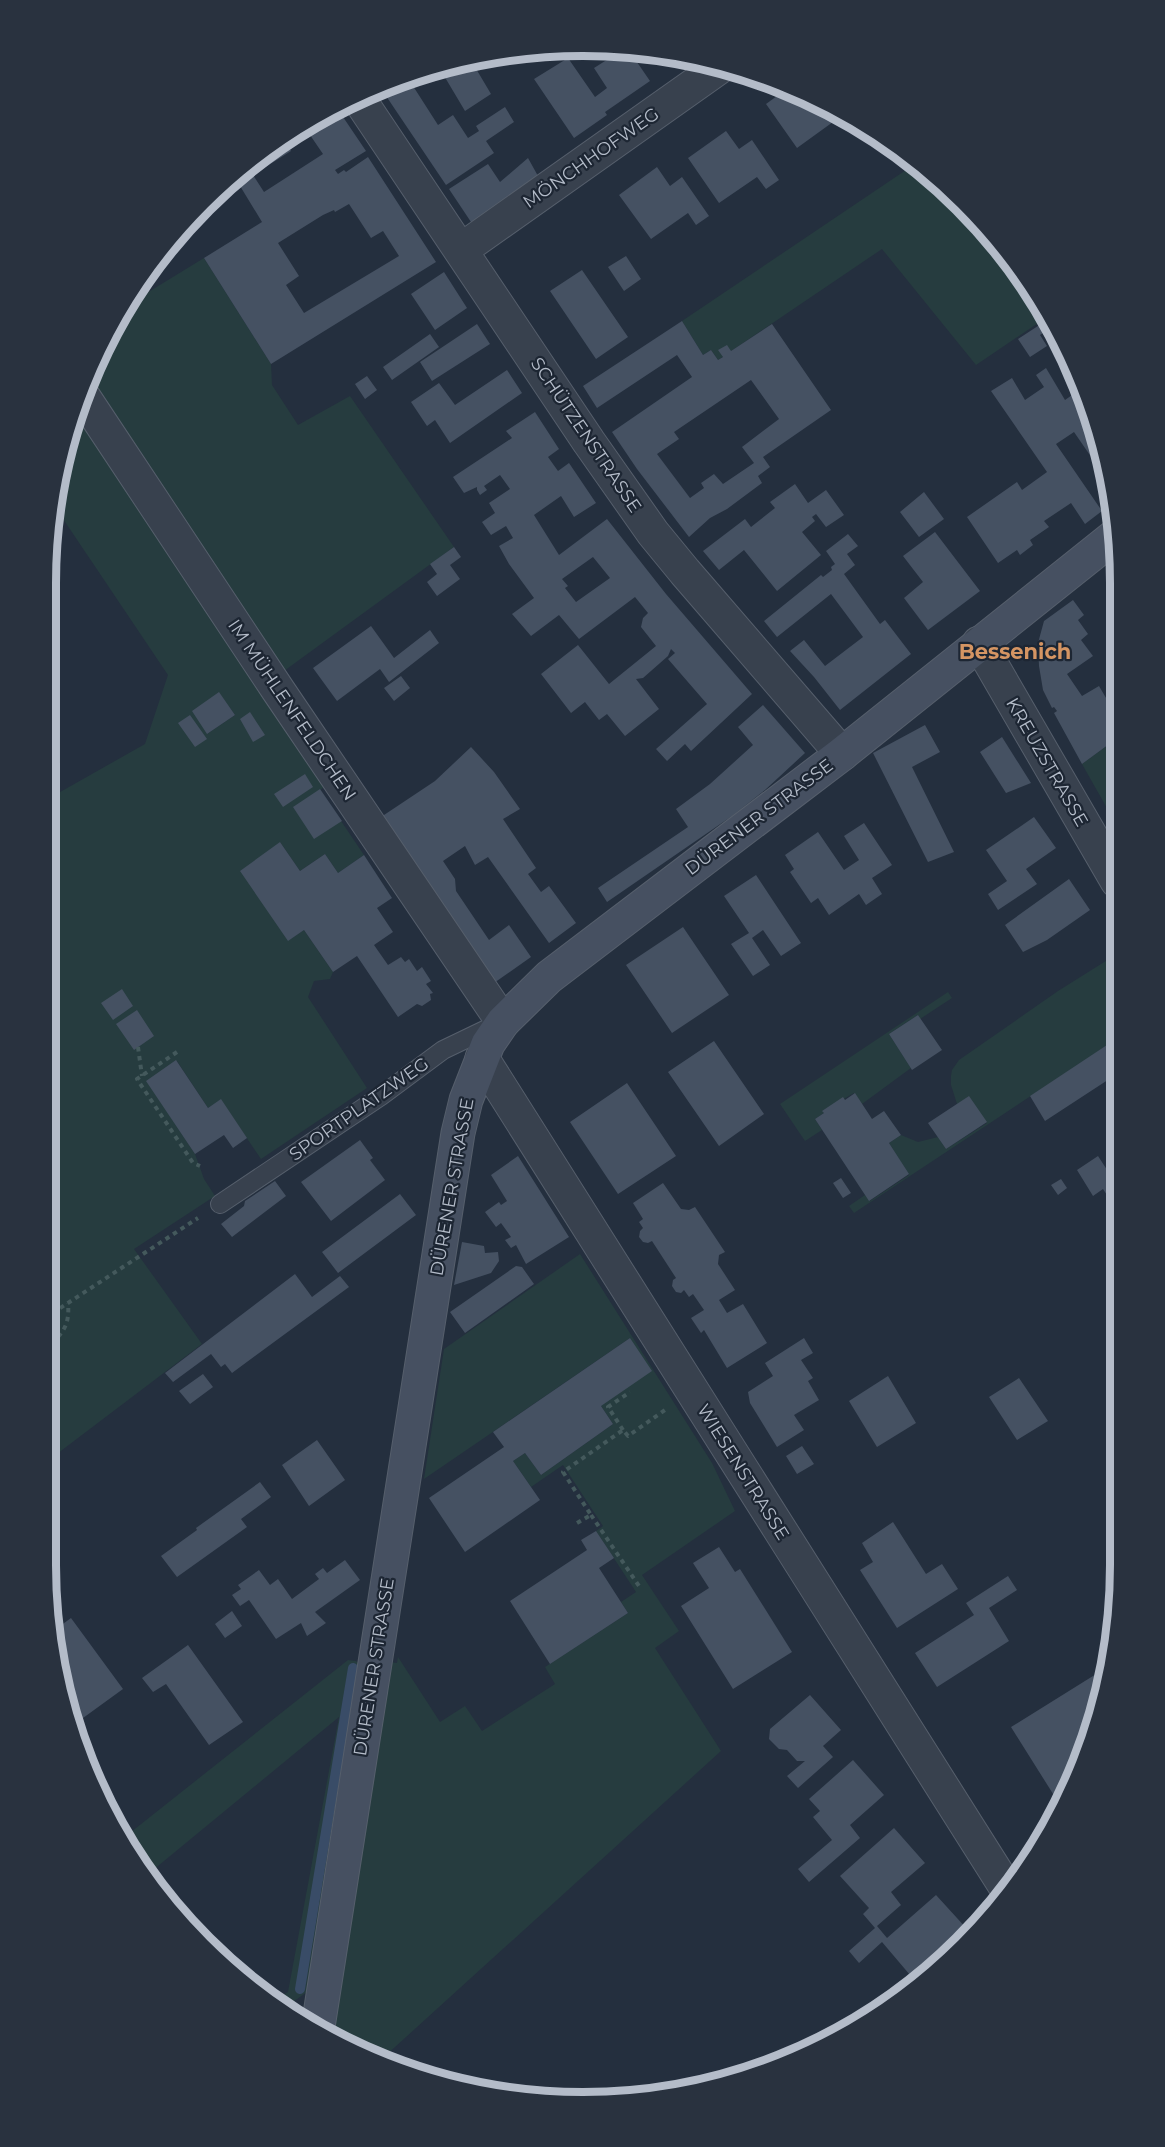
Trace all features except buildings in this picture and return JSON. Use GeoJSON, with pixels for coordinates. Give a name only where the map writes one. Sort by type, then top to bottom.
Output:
{"type":"FeatureCollection","features":[{"type":"Feature","properties":{"kind":"street","name":"MÖNCHHOFWEG"},"geometry":{"type":"LineString","coordinates":[[460,250],[713,72]]}},
{"type":"Feature","properties":{"kind":"street","name":"SCHÜTZENSTRASSE"},"geometry":{"type":"LineString","coordinates":[[362,104],[589,442],[653,533],[842,754]]}},
{"type":"Feature","properties":{"kind":"street","name":"IM MÜHLENFELDCHEN"},"geometry":{"type":"LineString","coordinates":[[87,402],[502,1022]]}},
{"type":"Feature","properties":{"kind":"street","name":"DÜRENER STRASSE"},"geometry":{"type":"LineString","coordinates":[[319,2021],[458,1133],[466,1100],[482,1058],[502,1022],[549,977],[842,754],[1107,542]]}},
{"type":"Feature","properties":{"kind":"street","name":"KREUZSTRASSE"},"geometry":{"type":"LineString","coordinates":[[979,643],[1110,869]]}},
{"type":"Feature","properties":{"kind":"street","name":"WIESENSTRASSE"},"geometry":{"type":"LineString","coordinates":[[482,1058],[1003,1882]]}},
{"type":"Feature","properties":{"kind":"lane","name":"SPORTPLATZWEG"},"geometry":{"type":"LineString","coordinates":[[220,1204],[381,1096],[443,1050],[502,1022]]}},
{"type":"Feature","properties":{"kind":"path"},"geometry":{"type":"LineString","coordinates":[[138,1047],[142,1076]]}},
{"type":"Feature","properties":{"kind":"path"},"geometry":{"type":"LineString","coordinates":[[177,1052],[137,1079],[193,1164],[200,1167]]}},
{"type":"Feature","properties":{"kind":"path"},"geometry":{"type":"LineString","coordinates":[[56,1310],[220,1204]]}},
{"type":"Feature","properties":{"kind":"path"},"geometry":{"type":"LineString","coordinates":[[56,1339],[68,1323],[68,1302]]}},
{"type":"Feature","properties":{"kind":"path"},"geometry":{"type":"LineString","coordinates":[[630,1392],[608,1407],[628,1436],[674,1403]]}},
{"type":"Feature","properties":{"kind":"path"},"geometry":{"type":"LineString","coordinates":[[623,1430],[563,1472],[641,1589]]}},
{"type":"Feature","properties":{"kind":"path"},"geometry":{"type":"LineString","coordinates":[[577,1523],[591,1515]]}},
{"type":"Feature","properties":{"kind":"green space"},"geometry":{"type":"Polygon","coordinates":[[[908,168],[930,186],[979,235],[1021,290],[1040,322],[976,365],[882,249],[718,360],[711,350],[703,355],[682,321],[908,168]]]}},
{"type":"Feature","properties":{"kind":"green space"},"geometry":{"type":"Polygon","coordinates":[[[204,258],[271,364],[272,385],[298,425],[350,396],[454,547],[284,671],[349,769],[320,790],[364,855],[338,873],[325,854],[300,871],[280,842],[289,940],[304,930],[333,972],[330,979],[314,981],[308,997],[367,1088],[261,1159],[221,1100],[208,1108],[177,1061],[147,1081],[195,1154],[204,1179],[215,1196],[134,1249],[202,1344],[56,1455],[56,794],[145,744],[168,675],[60,514],[73,446],[83,413],[110,349],[126,319],[139,298],[204,258]],[[219,693],[207,734],[235,715],[219,693]]]}},
{"type":"Feature","properties":{"kind":"green space"},"geometry":{"type":"Polygon","coordinates":[[[1110,743],[1110,813],[1082,764],[1110,743]]]}},
{"type":"Feature","properties":{"kind":"green space"},"geometry":{"type":"Polygon","coordinates":[[[1110,958],[1110,1044],[854,1213],[849,1206],[865,1195],[870,1201],[909,1175],[889,1143],[901,1135],[918,1142],[938,1137],[946,1149],[987,1123],[957,1104],[951,1085],[952,1070],[959,1060],[1058,991],[1110,958]]]}},
{"type":"Feature","properties":{"kind":"green space"},"geometry":{"type":"Polygon","coordinates":[[[948,992],[952,998],[920,1019],[918,1015],[889,1034],[911,1068],[862,1104],[854,1093],[823,1111],[824,1113],[815,1119],[822,1130],[805,1141],[780,1104],[948,992]]]}},
{"type":"Feature","properties":{"kind":"green space"},"geometry":{"type":"Polygon","coordinates":[[[580,1254],[712,1463],[735,1511],[642,1575],[679,1631],[655,1648],[721,1751],[388,2054],[333,2028],[389,1662],[397,1663],[398,1657],[440,1722],[465,1706],[482,1731],[555,1684],[545,1667],[628,1613],[621,1602],[636,1592],[596,1531],[603,1526],[563,1465],[531,1487],[513,1461],[525,1453],[541,1475],[613,1424],[601,1406],[630,1338],[424,1479],[444,1349],[580,1254]]]}},
{"type":"Feature","properties":{"kind":"green space"},"geometry":{"type":"Polygon","coordinates":[[[348,1660],[359,1664],[307,1992],[291,2003],[281,1996],[288,1992],[339,1717],[153,1870],[129,1833],[348,1660]]]}},
{"type":"Feature","properties":{"kind":"waterway"},"geometry":{"type":"LineString","coordinates":[[300,1989],[353,1668]]}},
{"type":"Feature","properties":{"kind":"district","name":"Bessenich"},"geometry":{"type":"Point","coordinates":[1015,651]}}]}
